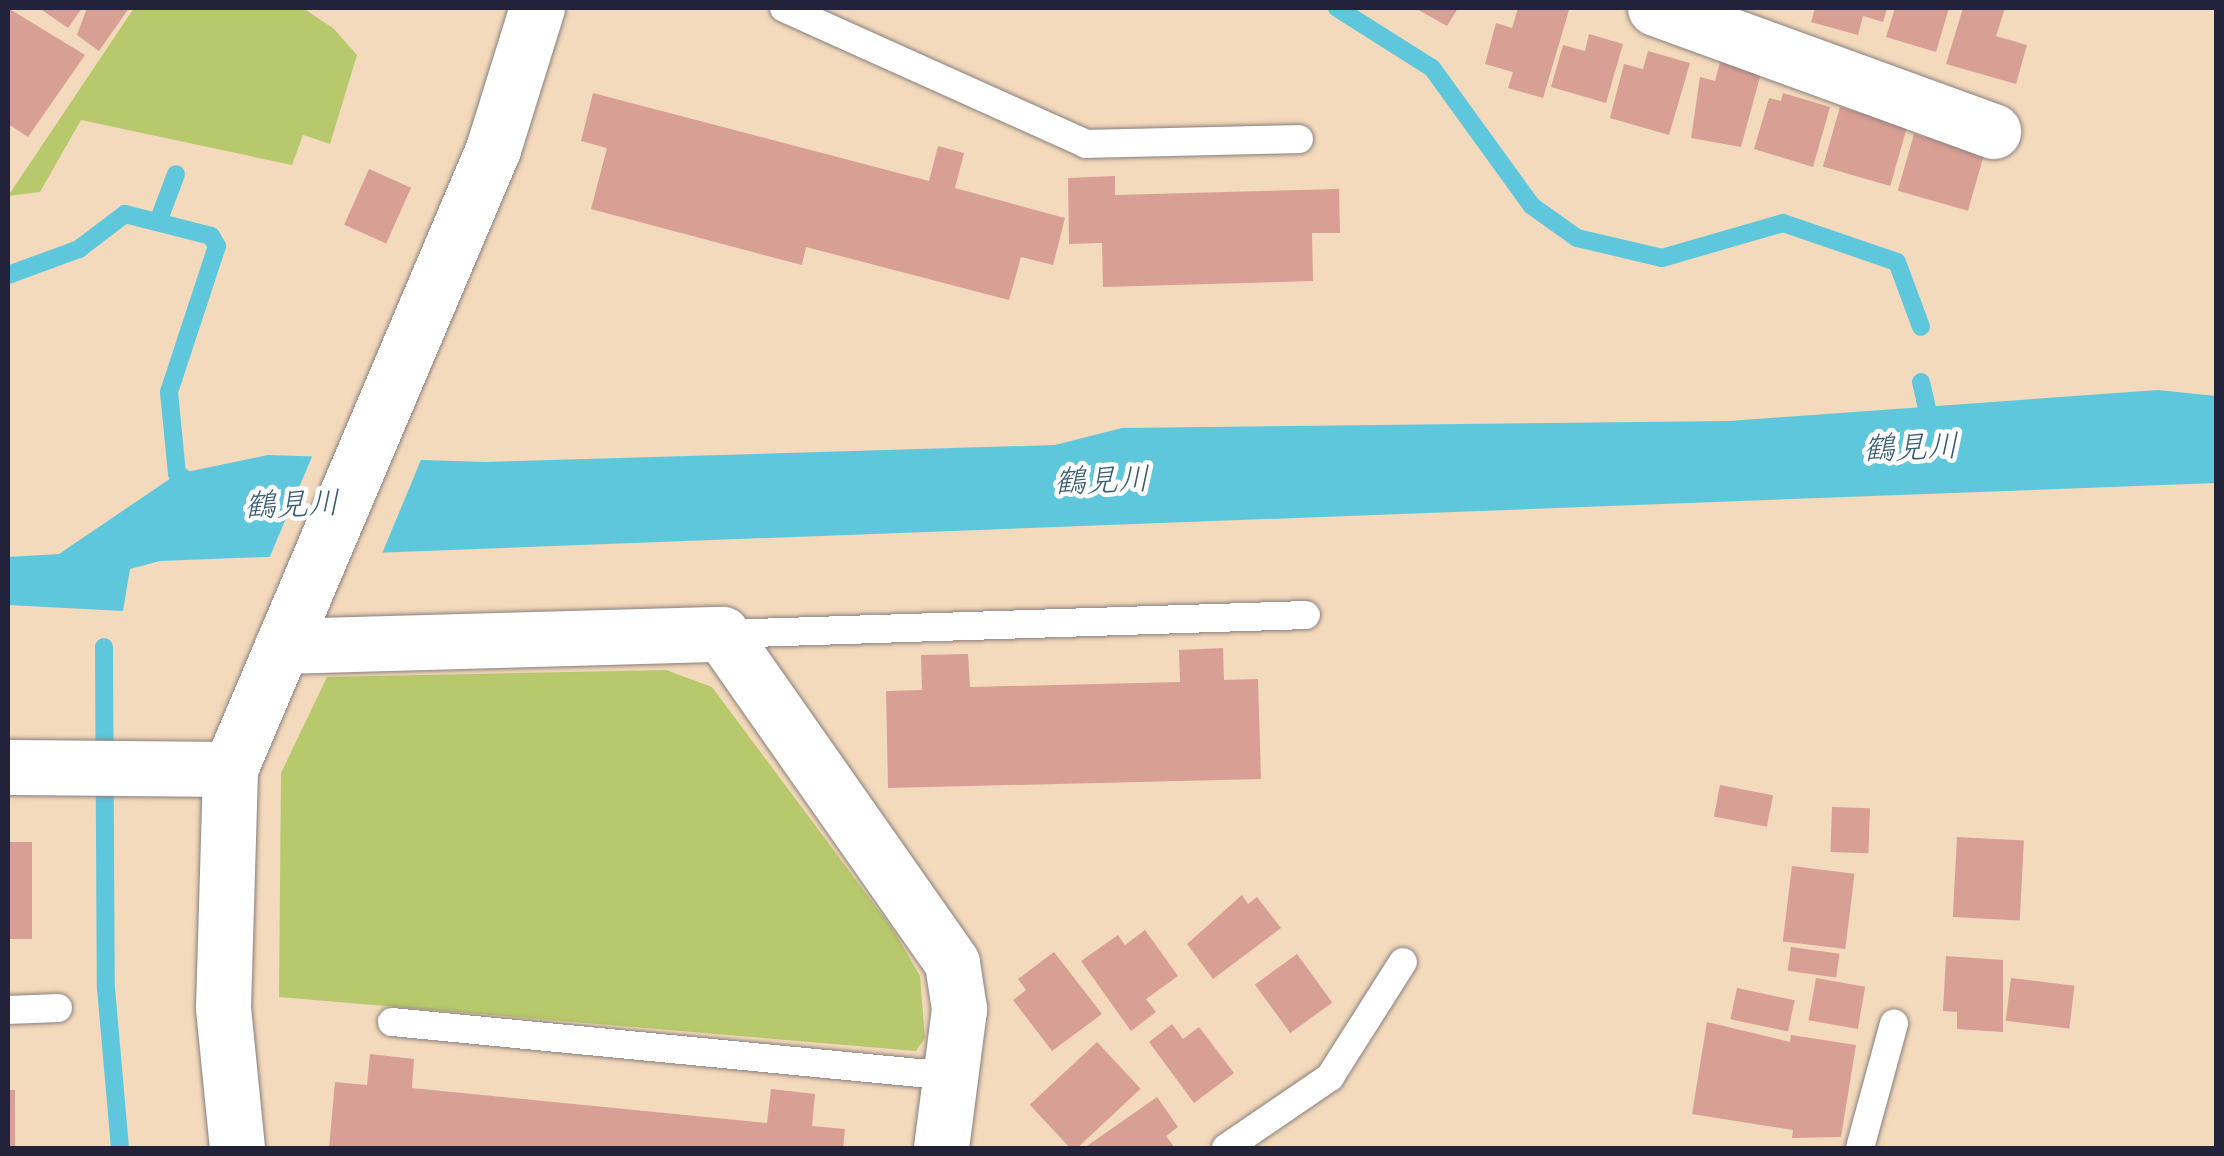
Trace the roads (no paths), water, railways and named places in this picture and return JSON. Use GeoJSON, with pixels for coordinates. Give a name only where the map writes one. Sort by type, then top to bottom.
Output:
{"type":"FeatureCollection","features":[{"type":"Feature","properties":{"kind":"street"},"geometry":{"type":"LineString","coordinates":[[237,1148],[223,1008],[230,770],[493,148],[538,8]]}},
{"type":"Feature","properties":{"kind":"street"},"geometry":{"type":"LineString","coordinates":[[1655,8],[1993,131]]}},
{"type":"Feature","properties":{"kind":"street"},"geometry":{"type":"LineString","coordinates":[[282,646],[722,634],[937,932],[960,1009],[941,1148]]}},
{"type":"Feature","properties":{"kind":"street"},"geometry":{"type":"LineString","coordinates":[[8,767],[142,765],[230,770]]}},
{"type":"Feature","properties":{"kind":"lane"},"geometry":{"type":"LineString","coordinates":[[784,8],[1086,144],[1299,138]]}},
{"type":"Feature","properties":{"kind":"lane"},"geometry":{"type":"LineString","coordinates":[[722,634],[1306,615]]}},
{"type":"Feature","properties":{"kind":"lane"},"geometry":{"type":"LineString","coordinates":[[1226,1148],[1330,1078],[1403,962]]}},
{"type":"Feature","properties":{"kind":"lane"},"geometry":{"type":"LineString","coordinates":[[8,1010],[58,1008]]}},
{"type":"Feature","properties":{"kind":"lane"},"geometry":{"type":"LineString","coordinates":[[392,1022],[950,1076]]}},
{"type":"Feature","properties":{"kind":"lane"},"geometry":{"type":"LineString","coordinates":[[1860,1148],[1894,1024]]}},
{"type":"Feature","properties":{"kind":"water","name":"鶴見川"},"geometry":{"type":"Polygon","coordinates":[[[2158,390],[2216,396],[2216,483],[160,561],[130,569],[123,611],[8,605],[8,557],[59,554],[177,474],[268,455],[486,462],[1055,445],[1122,428],[1729,421],[2158,390]]]}},
{"type":"Feature","properties":{"kind":"waterway"},"geometry":{"type":"LineString","coordinates":[[1337,8],[1432,68],[1532,206],[1577,238],[1662,258],[1783,223],[1897,262],[1921,327]]}},
{"type":"Feature","properties":{"kind":"waterway"},"geometry":{"type":"LineString","coordinates":[[158,222],[176,174]]}},
{"type":"Feature","properties":{"kind":"waterway"},"geometry":{"type":"LineString","coordinates":[[8,275],[79,249],[125,214],[211,236],[217,246],[169,392],[177,474],[197,486]]}},
{"type":"Feature","properties":{"kind":"waterway","name":"鶴見川"},"geometry":{"type":"LineString","coordinates":[[1921,382],[1932,430]]}},
{"type":"Feature","properties":{"kind":"waterway"},"geometry":{"type":"LineString","coordinates":[[104,647],[106,988],[120,1148]]}}]}
